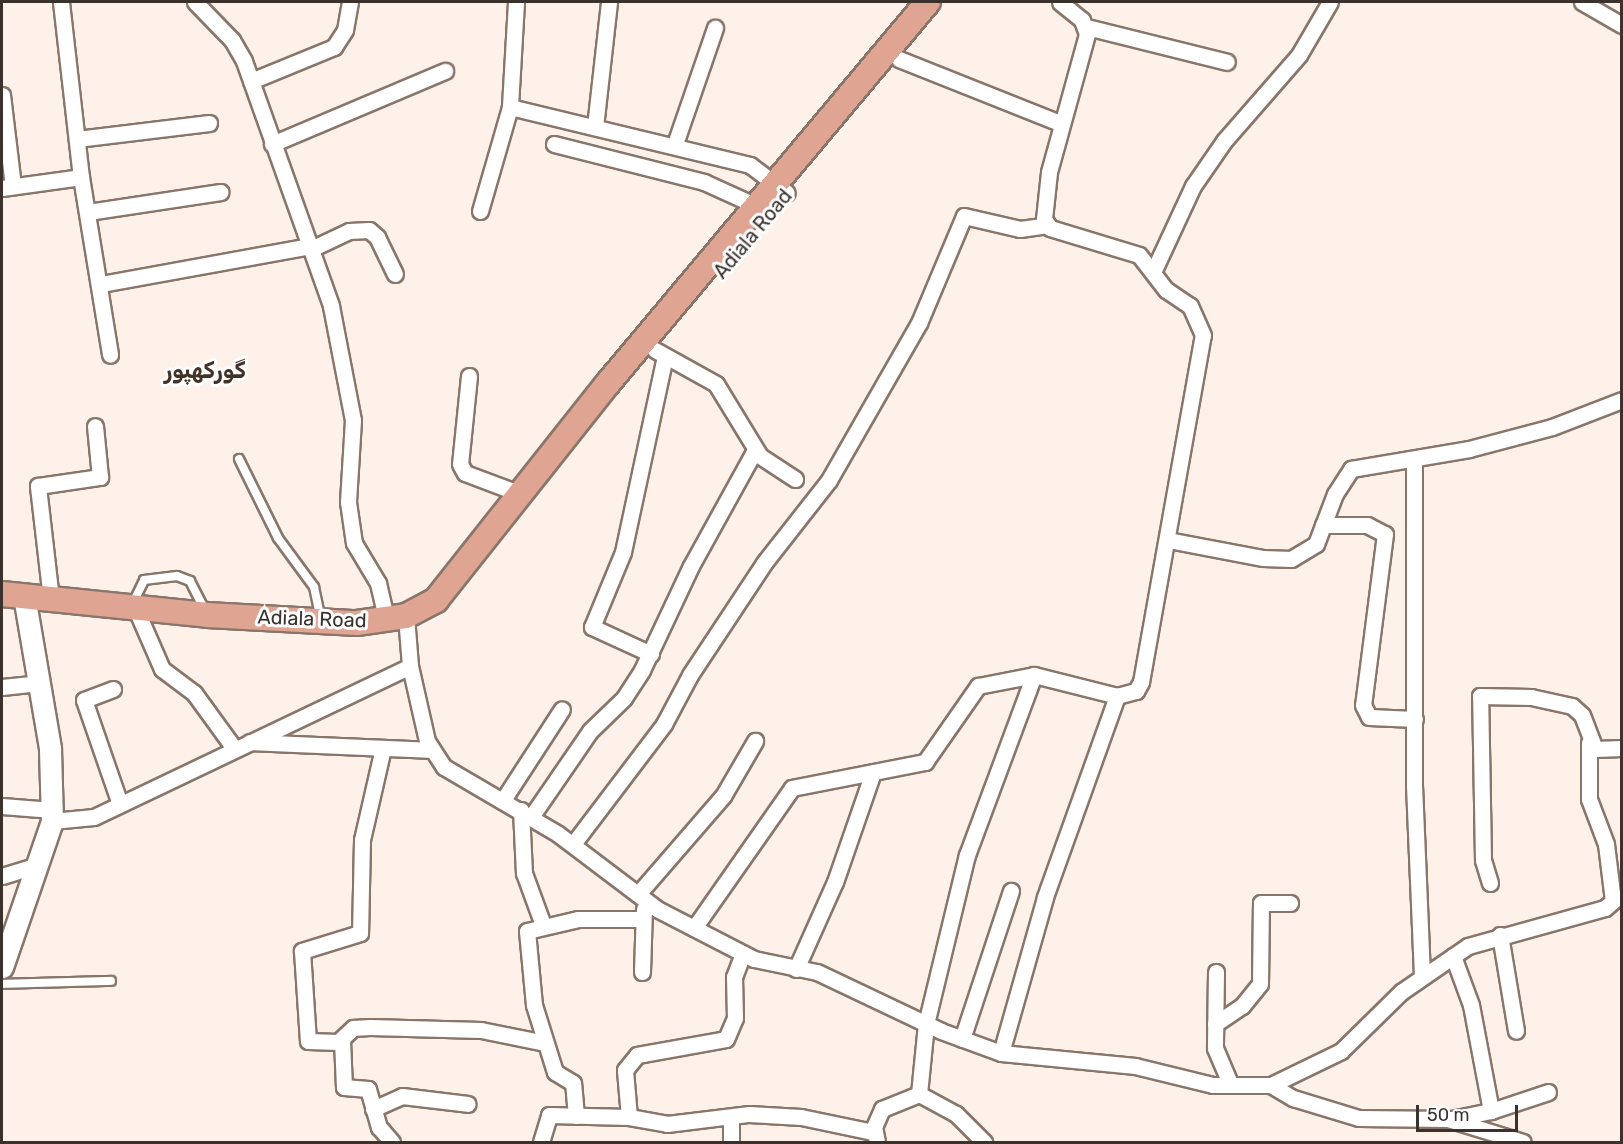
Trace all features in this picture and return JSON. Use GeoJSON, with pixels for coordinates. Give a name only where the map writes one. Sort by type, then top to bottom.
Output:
{"type":"FeatureCollection","features":[{"type":"Feature","properties":{"kind":"main road","name":"Adiala Road"},"geometry":{"type":"LineString","coordinates":[[549,457],[660,353],[782,188],[928,2]]}},
{"type":"Feature","properties":{"kind":"main road","name":"Adiala Road"},"geometry":{"type":"LineString","coordinates":[[13,595],[207,615],[321,621],[397,619],[436,600],[549,457],[757,206],[782,188],[947,2]]}},
{"type":"Feature","properties":{"kind":"main road"},"geometry":{"type":"LineString","coordinates":[[2,967],[52,816],[50,748],[39,683],[13,595]]}},
{"type":"Feature","properties":{"kind":"street"},"geometry":{"type":"LineString","coordinates":[[61,2],[81,177],[101,284],[110,355]]}},
{"type":"Feature","properties":{"kind":"street"},"geometry":{"type":"LineString","coordinates":[[195,2],[232,40],[251,81],[331,306],[353,420],[348,502],[354,543],[397,619],[432,750],[456,777],[526,814],[573,844],[642,897],[743,954],[796,969],[816,972],[926,1024],[1001,1053],[1135,1066],[1213,1085],[1271,1085],[1341,1051],[1422,977],[1453,956],[1500,935],[1605,908],[1613,901],[1606,844],[1589,799],[1589,743],[1582,715],[1572,706],[1531,697],[1478,698],[1483,860],[1490,883]]}},
{"type":"Feature","properties":{"kind":"street"},"geometry":{"type":"LineString","coordinates":[[251,81],[334,47],[345,30],[350,2]]}},
{"type":"Feature","properties":{"kind":"street"},"geometry":{"type":"LineString","coordinates":[[480,211],[510,107],[516,2]]}},
{"type":"Feature","properties":{"kind":"street"},"geometry":{"type":"LineString","coordinates":[[595,127],[609,2]]}},
{"type":"Feature","properties":{"kind":"street"},"geometry":{"type":"LineString","coordinates":[[1060,2],[1087,27],[1227,62]]}},
{"type":"Feature","properties":{"kind":"street"},"geometry":{"type":"LineString","coordinates":[[1154,270],[1193,186],[1224,141],[1299,55],[1330,2]]}},
{"type":"Feature","properties":{"kind":"street"},"geometry":{"type":"LineString","coordinates":[[1582,2],[1622,25]]}},
{"type":"Feature","properties":{"kind":"street"},"geometry":{"type":"LineString","coordinates":[[1048,225],[1042,210],[1087,27]]}},
{"type":"Feature","properties":{"kind":"street"},"geometry":{"type":"LineString","coordinates":[[675,144],[715,28]]}},
{"type":"Feature","properties":{"kind":"street"},"geometry":{"type":"LineString","coordinates":[[898,59],[1062,124]]}},
{"type":"Feature","properties":{"kind":"street"},"geometry":{"type":"LineString","coordinates":[[272,144],[445,71]]}},
{"type":"Feature","properties":{"kind":"street"},"geometry":{"type":"LineString","coordinates":[[2,95],[7,187],[81,177]]}},
{"type":"Feature","properties":{"kind":"street"},"geometry":{"type":"LineString","coordinates":[[510,107],[675,144],[750,165],[782,188]]}},
{"type":"Feature","properties":{"kind":"street"},"geometry":{"type":"LineString","coordinates":[[77,139],[209,123]]}},
{"type":"Feature","properties":{"kind":"street"},"geometry":{"type":"LineString","coordinates":[[554,144],[704,182],[757,206]]}},
{"type":"Feature","properties":{"kind":"street"},"geometry":{"type":"LineString","coordinates":[[88,212],[220,192]]}},
{"type":"Feature","properties":{"kind":"street"},"geometry":{"type":"LineString","coordinates":[[573,844],[657,734],[764,563],[829,480],[919,323],[964,216],[1020,229],[1048,225],[1129,249],[1154,270],[1166,290],[1194,311],[1204,344],[1141,682],[1136,691],[1117,696],[1034,675],[978,686],[931,758],[792,788],[694,928]]}},
{"type":"Feature","properties":{"kind":"street"},"geometry":{"type":"LineString","coordinates":[[101,284],[310,248],[349,231],[369,230],[377,237],[395,274]]}},
{"type":"Feature","properties":{"kind":"street"},"geometry":{"type":"LineString","coordinates":[[651,654],[592,627],[623,552],[660,353],[716,384],[755,450],[795,479]]}},
{"type":"Feature","properties":{"kind":"street"},"geometry":{"type":"LineString","coordinates":[[469,376],[460,464],[465,473],[521,494]]}},
{"type":"Feature","properties":{"kind":"street"},"geometry":{"type":"LineString","coordinates":[[1168,540],[1263,558],[1291,559],[1307,553],[1351,468],[1414,459],[1552,427],[1622,400]]}},
{"type":"Feature","properties":{"kind":"street"},"geometry":{"type":"LineString","coordinates":[[51,599],[38,486],[100,477],[95,426]]}},
{"type":"Feature","properties":{"kind":"street"},"geometry":{"type":"LineString","coordinates":[[543,926],[524,873],[526,814],[590,732],[624,698],[651,654],[691,566],[755,450]]}},
{"type":"Feature","properties":{"kind":"street"},"geometry":{"type":"LineString","coordinates":[[1414,459],[1415,719],[1422,977]]}},
{"type":"Feature","properties":{"kind":"street"},"geometry":{"type":"LineString","coordinates":[[1323,525],[1367,525],[1384,534],[1363,705],[1369,717],[1415,719]]}},
{"type":"Feature","properties":{"kind":"street"},"geometry":{"type":"LineString","coordinates":[[133,607],[162,669],[194,693],[240,745],[432,750]]}},
{"type":"Feature","properties":{"kind":"street"},"geometry":{"type":"LineString","coordinates":[[2,806],[52,816],[94,817],[240,745],[410,666]]}},
{"type":"Feature","properties":{"kind":"street"},"geometry":{"type":"LineString","coordinates":[[919,1094],[926,1024],[967,855],[1034,675]]}},
{"type":"Feature","properties":{"kind":"street"},"geometry":{"type":"LineString","coordinates":[[2,687],[39,683]]}},
{"type":"Feature","properties":{"kind":"street"},"geometry":{"type":"LineString","coordinates":[[113,689],[84,700],[120,804]]}},
{"type":"Feature","properties":{"kind":"street"},"geometry":{"type":"LineString","coordinates":[[1001,1053],[1048,888],[1117,696]]}},
{"type":"Feature","properties":{"kind":"street"},"geometry":{"type":"LineString","coordinates":[[503,800],[562,709]]}},
{"type":"Feature","properties":{"kind":"street"},"geometry":{"type":"LineString","coordinates":[[642,972],[642,897],[723,796],[754,741]]}},
{"type":"Feature","properties":{"kind":"street"},"geometry":{"type":"LineString","coordinates":[[1589,743],[1595,749],[1622,748]]}},
{"type":"Feature","properties":{"kind":"street"},"geometry":{"type":"LineString","coordinates":[[342,1040],[308,1041],[302,951],[360,933],[362,840],[383,748]]}},
{"type":"Feature","properties":{"kind":"street"},"geometry":{"type":"LineString","coordinates":[[796,969],[835,882],[873,772]]}},
{"type":"Feature","properties":{"kind":"street"},"geometry":{"type":"LineString","coordinates":[[2,876],[37,865]]}},
{"type":"Feature","properties":{"kind":"street"},"geometry":{"type":"LineString","coordinates":[[962,1039],[1011,891]]}},
{"type":"Feature","properties":{"kind":"street"},"geometry":{"type":"LineString","coordinates":[[1215,1024],[1242,1006],[1260,984],[1261,903],[1290,903]]}},
{"type":"Feature","properties":{"kind":"street"},"geometry":{"type":"LineString","coordinates":[[576,1116],[572,1081],[555,1072],[545,1043],[531,988],[526,935],[543,926],[578,919],[643,919]]}},
{"type":"Feature","properties":{"kind":"street"},"geometry":{"type":"LineString","coordinates":[[1500,935],[1516,1031]]}},
{"type":"Feature","properties":{"kind":"street"},"geometry":{"type":"LineString","coordinates":[[629,1117],[625,1071],[637,1055],[726,1039],[735,1018],[734,977],[743,954]]}},
{"type":"Feature","properties":{"kind":"street"},"geometry":{"type":"LineString","coordinates":[[1453,956],[1471,1005],[1491,1112]]}},
{"type":"Feature","properties":{"kind":"street"},"geometry":{"type":"LineString","coordinates":[[1216,972],[1215,1048],[1230,1084]]}},
{"type":"Feature","properties":{"kind":"street"},"geometry":{"type":"LineString","coordinates":[[392,1143],[373,1108],[368,1089],[344,1087],[342,1040],[353,1028],[480,1029],[545,1043]]}},
{"type":"Feature","properties":{"kind":"street"},"geometry":{"type":"LineString","coordinates":[[1271,1085],[1293,1098],[1359,1118],[1448,1119],[1491,1112],[1548,1092]]}},
{"type":"Feature","properties":{"kind":"street"},"geometry":{"type":"LineString","coordinates":[[541,1143],[549,1115],[629,1117],[667,1124],[749,1114],[801,1117],[875,1137],[882,1109],[919,1094]]}},
{"type":"Feature","properties":{"kind":"street"},"geometry":{"type":"LineString","coordinates":[[919,1094],[956,1114],[984,1143]]}},
{"type":"Feature","properties":{"kind":"street"},"geometry":{"type":"LineString","coordinates":[[373,1108],[402,1096],[468,1104]]}},
{"type":"Feature","properties":{"kind":"street"},"geometry":{"type":"LineString","coordinates":[[731,1118],[731,1143]]}},
{"type":"Feature","properties":{"kind":"street"},"geometry":{"type":"LineString","coordinates":[[1448,1119],[1523,1143]]}},
{"type":"Feature","properties":{"kind":"lane"},"geometry":{"type":"LineString","coordinates":[[239,459],[278,538],[314,587],[321,621]]}},
{"type":"Feature","properties":{"kind":"lane"},"geometry":{"type":"LineString","coordinates":[[133,607],[144,580],[177,576],[190,581],[207,615]]}},
{"type":"Feature","properties":{"kind":"lane"},"geometry":{"type":"LineString","coordinates":[[2,984],[111,981]]}},
{"type":"Feature","properties":{"kind":"district","name":"گورکھپور"},"geometry":{"type":"Point","coordinates":[205,371]}}]}
